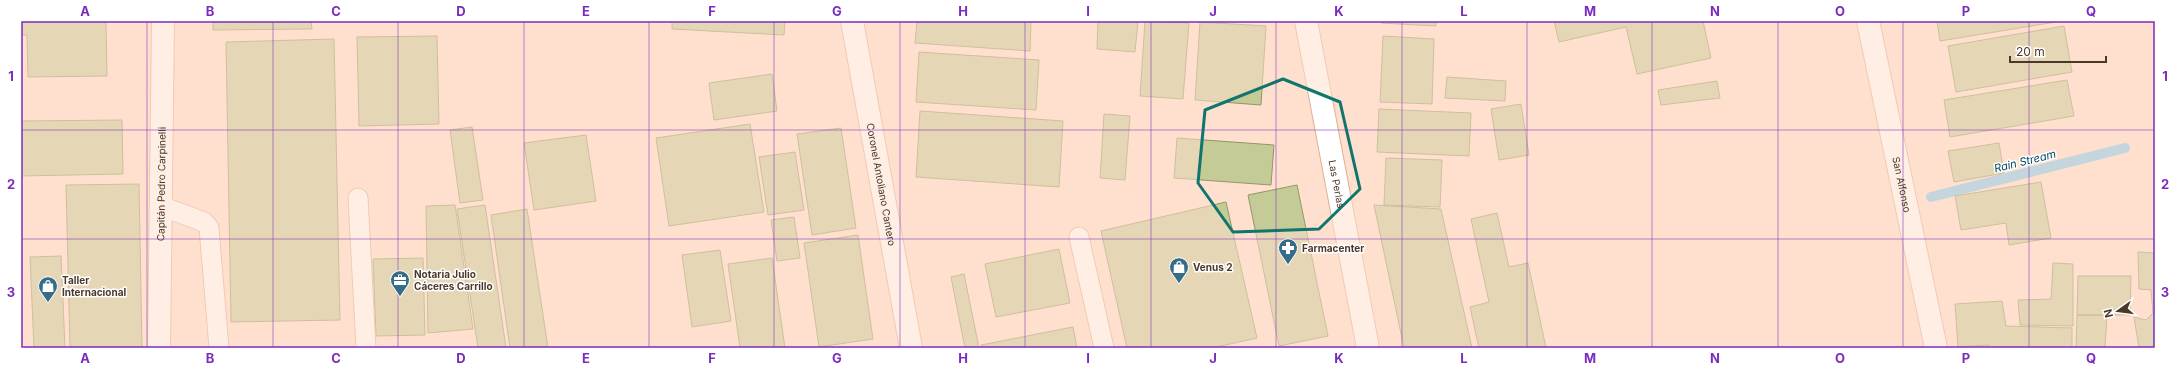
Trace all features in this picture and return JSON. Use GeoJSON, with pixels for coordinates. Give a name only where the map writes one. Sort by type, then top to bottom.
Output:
{"type":"FeatureCollection","features":[{"type":"Feature","properties":{"kind":"street","name":"Capitán Pedro Carpinelli"},"geometry":{"type":"LineString","coordinates":[[160,348],[163,21]]}},
{"type":"Feature","properties":{"kind":"street","name":"Coronel Antoliano Cantero"},"geometry":{"type":"LineString","coordinates":[[852,21],[910,348]]}},
{"type":"Feature","properties":{"kind":"street","name":"Las Perlas"},"geometry":{"type":"LineString","coordinates":[[1306,21],[1368,348]]}},
{"type":"Feature","properties":{"kind":"street","name":"San Alfonso"},"geometry":{"type":"LineString","coordinates":[[1868,21],[1936,348]]}},
{"type":"Feature","properties":{"kind":"lane"},"geometry":{"type":"LineString","coordinates":[[358,198],[366,348]]}},
{"type":"Feature","properties":{"kind":"lane"},"geometry":{"type":"LineString","coordinates":[[161,206],[204,222],[209,228],[219,348]]}},
{"type":"Feature","properties":{"kind":"lane"},"geometry":{"type":"LineString","coordinates":[[1079,237],[1104,348]]}},
{"type":"Feature","properties":{"kind":"highlighted area"},"geometry":{"type":"Polygon","coordinates":[[[1283,79],[1340,102],[1360,189],[1319,229],[1233,232],[1198,183],[1205,110],[1283,79]]]}},
{"type":"Feature","properties":{"kind":"building"},"geometry":{"type":"Polygon","coordinates":[[[21,21],[106,21],[107,76],[28,77],[27,35],[21,35],[21,21]]]}},
{"type":"Feature","properties":{"kind":"building"},"geometry":{"type":"Polygon","coordinates":[[[213,21],[311,21],[312,29],[213,30],[213,21]]]}},
{"type":"Feature","properties":{"kind":"building"},"geometry":{"type":"Polygon","coordinates":[[[672,21],[785,21],[784,35],[672,29],[672,21]]]}},
{"type":"Feature","properties":{"kind":"building"},"geometry":{"type":"Polygon","coordinates":[[[917,21],[1031,21],[1030,51],[915,43],[917,21]]]}},
{"type":"Feature","properties":{"kind":"building"},"geometry":{"type":"Polygon","coordinates":[[[1098,21],[1138,21],[1135,52],[1097,49],[1098,21]]]}},
{"type":"Feature","properties":{"kind":"building"},"geometry":{"type":"Polygon","coordinates":[[[1145,21],[1189,23],[1183,99],[1140,96],[1145,21]]]}},
{"type":"Feature","properties":{"kind":"building"},"geometry":{"type":"Polygon","coordinates":[[[1381,21],[1436,21],[1436,26],[1381,23],[1381,21]]]}},
{"type":"Feature","properties":{"kind":"building"},"geometry":{"type":"Polygon","coordinates":[[[1554,21],[1703,21],[1711,58],[1637,74],[1626,27],[1559,42],[1554,21]]]}},
{"type":"Feature","properties":{"kind":"building"},"geometry":{"type":"Polygon","coordinates":[[[1937,21],[2062,21],[1940,41],[1937,21]]]}},
{"type":"Feature","properties":{"kind":"building"},"geometry":{"type":"Polygon","coordinates":[[[1200,22],[1266,26],[1261,105],[1195,100],[1200,22]]]}},
{"type":"Feature","properties":{"kind":"building"},"geometry":{"type":"Polygon","coordinates":[[[2064,26],[2072,72],[1956,92],[1948,46],[2064,26]]]}},
{"type":"Feature","properties":{"kind":"building"},"geometry":{"type":"Polygon","coordinates":[[[437,36],[439,124],[359,126],[357,37],[437,36]]]}},
{"type":"Feature","properties":{"kind":"building"},"geometry":{"type":"Polygon","coordinates":[[[1383,36],[1434,39],[1432,104],[1380,102],[1383,36]]]}},
{"type":"Feature","properties":{"kind":"building"},"geometry":{"type":"Polygon","coordinates":[[[334,39],[340,320],[231,322],[226,42],[334,39]]]}},
{"type":"Feature","properties":{"kind":"building"},"geometry":{"type":"Polygon","coordinates":[[[919,52],[1039,60],[1036,110],[916,102],[919,52]]]}},
{"type":"Feature","properties":{"kind":"building"},"geometry":{"type":"Polygon","coordinates":[[[772,74],[777,111],[714,120],[709,83],[772,74]]]}},
{"type":"Feature","properties":{"kind":"building"},"geometry":{"type":"Polygon","coordinates":[[[1447,77],[1506,81],[1505,101],[1445,98],[1447,77]]]}},
{"type":"Feature","properties":{"kind":"building"},"geometry":{"type":"Polygon","coordinates":[[[2067,80],[2074,116],[1950,137],[1944,100],[2067,80]]]}},
{"type":"Feature","properties":{"kind":"building"},"geometry":{"type":"Polygon","coordinates":[[[1717,81],[1720,98],[1661,105],[1658,90],[1717,81]]]}},
{"type":"Feature","properties":{"kind":"building"},"geometry":{"type":"Polygon","coordinates":[[[1521,104],[1529,155],[1499,160],[1491,109],[1521,104]]]}},
{"type":"Feature","properties":{"kind":"building"},"geometry":{"type":"Polygon","coordinates":[[[1379,109],[1471,113],[1469,156],[1377,152],[1379,109]]]}},
{"type":"Feature","properties":{"kind":"building"},"geometry":{"type":"Polygon","coordinates":[[[920,111],[1063,121],[1059,187],[916,177],[920,111]]]}},
{"type":"Feature","properties":{"kind":"building"},"geometry":{"type":"Polygon","coordinates":[[[1104,114],[1130,116],[1125,180],[1100,178],[1104,114]]]}},
{"type":"Feature","properties":{"kind":"building"},"geometry":{"type":"Polygon","coordinates":[[[122,120],[123,174],[21,176],[21,121],[122,120]]]}},
{"type":"Feature","properties":{"kind":"building"},"geometry":{"type":"Polygon","coordinates":[[[750,124],[764,212],[669,226],[656,138],[750,124]]]}},
{"type":"Feature","properties":{"kind":"building"},"geometry":{"type":"Polygon","coordinates":[[[472,127],[483,200],[460,203],[450,130],[472,127]]]}},
{"type":"Feature","properties":{"kind":"building"},"geometry":{"type":"Polygon","coordinates":[[[841,128],[856,228],[812,235],[797,134],[841,128]]]}},
{"type":"Feature","properties":{"kind":"building"},"geometry":{"type":"Polygon","coordinates":[[[586,135],[596,201],[534,210],[524,143],[586,135]]]}},
{"type":"Feature","properties":{"kind":"building"},"geometry":{"type":"Polygon","coordinates":[[[1177,138],[1274,145],[1271,185],[1174,178],[1177,138]]]}},
{"type":"Feature","properties":{"kind":"building"},"geometry":{"type":"Polygon","coordinates":[[[1999,143],[2004,173],[1954,182],[1948,151],[1999,143]]]}},
{"type":"Feature","properties":{"kind":"building"},"geometry":{"type":"Polygon","coordinates":[[[795,152],[804,210],[768,215],[759,157],[795,152]]]}},
{"type":"Feature","properties":{"kind":"building"},"geometry":{"type":"Polygon","coordinates":[[[1386,158],[1442,160],[1440,207],[1384,205],[1386,158]]]}},
{"type":"Feature","properties":{"kind":"building"},"geometry":{"type":"Polygon","coordinates":[[[2041,182],[2051,238],[2009,245],[2006,223],[1961,230],[1955,196],[2041,182]]]}},
{"type":"Feature","properties":{"kind":"building"},"geometry":{"type":"Polygon","coordinates":[[[139,184],[142,348],[70,348],[66,185],[139,184]]]}},
{"type":"Feature","properties":{"kind":"building","name":"Farmacenter"},"geometry":{"type":"Polygon","coordinates":[[[1297,185],[1328,336],[1279,346],[1248,195],[1297,185]]]}},
{"type":"Feature","properties":{"kind":"building","name":"Venus 2"},"geometry":{"type":"Polygon","coordinates":[[[1226,202],[1257,338],[1212,348],[1127,348],[1101,231],[1226,202]]]}},
{"type":"Feature","properties":{"kind":"building"},"geometry":{"type":"Polygon","coordinates":[[[455,205],[473,329],[428,333],[426,206],[455,205]]]}},
{"type":"Feature","properties":{"kind":"building"},"geometry":{"type":"Polygon","coordinates":[[[485,205],[506,348],[478,348],[457,209],[485,205]]]}},
{"type":"Feature","properties":{"kind":"building"},"geometry":{"type":"Polygon","coordinates":[[[1374,205],[1441,209],[1472,348],[1404,348],[1374,205]]]}},
{"type":"Feature","properties":{"kind":"building"},"geometry":{"type":"Polygon","coordinates":[[[527,209],[548,348],[510,348],[491,215],[527,209]]]}},
{"type":"Feature","properties":{"kind":"building"},"geometry":{"type":"Polygon","coordinates":[[[1497,213],[1509,267],[1528,263],[1546,348],[1479,348],[1470,307],[1489,302],[1471,219],[1497,213]]]}},
{"type":"Feature","properties":{"kind":"building"},"geometry":{"type":"Polygon","coordinates":[[[794,217],[800,258],[777,261],[771,220],[794,217]]]}},
{"type":"Feature","properties":{"kind":"building"},"geometry":{"type":"Polygon","coordinates":[[[858,235],[873,339],[819,347],[804,243],[858,235]]]}},
{"type":"Feature","properties":{"kind":"building"},"geometry":{"type":"Polygon","coordinates":[[[1059,249],[1070,303],[996,317],[985,264],[1059,249]]]}},
{"type":"Feature","properties":{"kind":"building"},"geometry":{"type":"Polygon","coordinates":[[[720,250],[731,321],[692,327],[682,255],[720,250]]]}},
{"type":"Feature","properties":{"kind":"building"},"geometry":{"type":"Polygon","coordinates":[[[2138,252],[2155,253],[2155,345],[2148,348],[2139,348],[2134,317],[2146,320],[2153,313],[2151,290],[2139,289],[2138,252]]]}},
{"type":"Feature","properties":{"kind":"building","name":"Taller Internacional"},"geometry":{"type":"Polygon","coordinates":[[[61,256],[65,348],[34,348],[30,257],[61,256]]]}},
{"type":"Feature","properties":{"kind":"building","name":"Notaria Julio Cáceres Carrillo"},"geometry":{"type":"Polygon","coordinates":[[[423,258],[425,335],[376,336],[373,259],[423,258]]]}},
{"type":"Feature","properties":{"kind":"building"},"geometry":{"type":"Polygon","coordinates":[[[772,258],[785,348],[740,348],[728,264],[772,258]]]}},
{"type":"Feature","properties":{"kind":"building"},"geometry":{"type":"Polygon","coordinates":[[[2053,263],[2073,264],[2073,326],[2020,325],[2018,300],[2051,299],[2053,263]]]}},
{"type":"Feature","properties":{"kind":"building"},"geometry":{"type":"Polygon","coordinates":[[[964,274],[979,348],[965,348],[951,277],[964,274]]]}},
{"type":"Feature","properties":{"kind":"building"},"geometry":{"type":"Polygon","coordinates":[[[2078,276],[2131,276],[2130,315],[2077,315],[2078,276]]]}},
{"type":"Feature","properties":{"kind":"building"},"geometry":{"type":"Polygon","coordinates":[[[2002,301],[2006,326],[2072,328],[2072,348],[1989,348],[1989,345],[1958,347],[1955,304],[2002,301]]]}},
{"type":"Feature","properties":{"kind":"building"},"geometry":{"type":"Polygon","coordinates":[[[2077,315],[2107,315],[2105,348],[2076,348],[2077,315]]]}},
{"type":"Feature","properties":{"kind":"building"},"geometry":{"type":"Polygon","coordinates":[[[1073,327],[1077,348],[982,348],[981,345],[1073,327]]]}},
{"type":"Feature","properties":{"kind":"waterway","name":"Rain Stream"},"geometry":{"type":"LineString","coordinates":[[1931,197],[2125,148]]}},
{"type":"Feature","properties":{"kind":"place","name":"Farmacenter"},"geometry":{"type":"Point","coordinates":[1288,265]}},
{"type":"Feature","properties":{"kind":"place","name":"Venus 2"},"geometry":{"type":"Point","coordinates":[1179,284]}},
{"type":"Feature","properties":{"kind":"place","name":"Notaria Julio Cáceres Carrillo"},"geometry":{"type":"Point","coordinates":[400,297]}},
{"type":"Feature","properties":{"kind":"place","name":"Taller Internacional"},"geometry":{"type":"Point","coordinates":[48,303]}}]}
